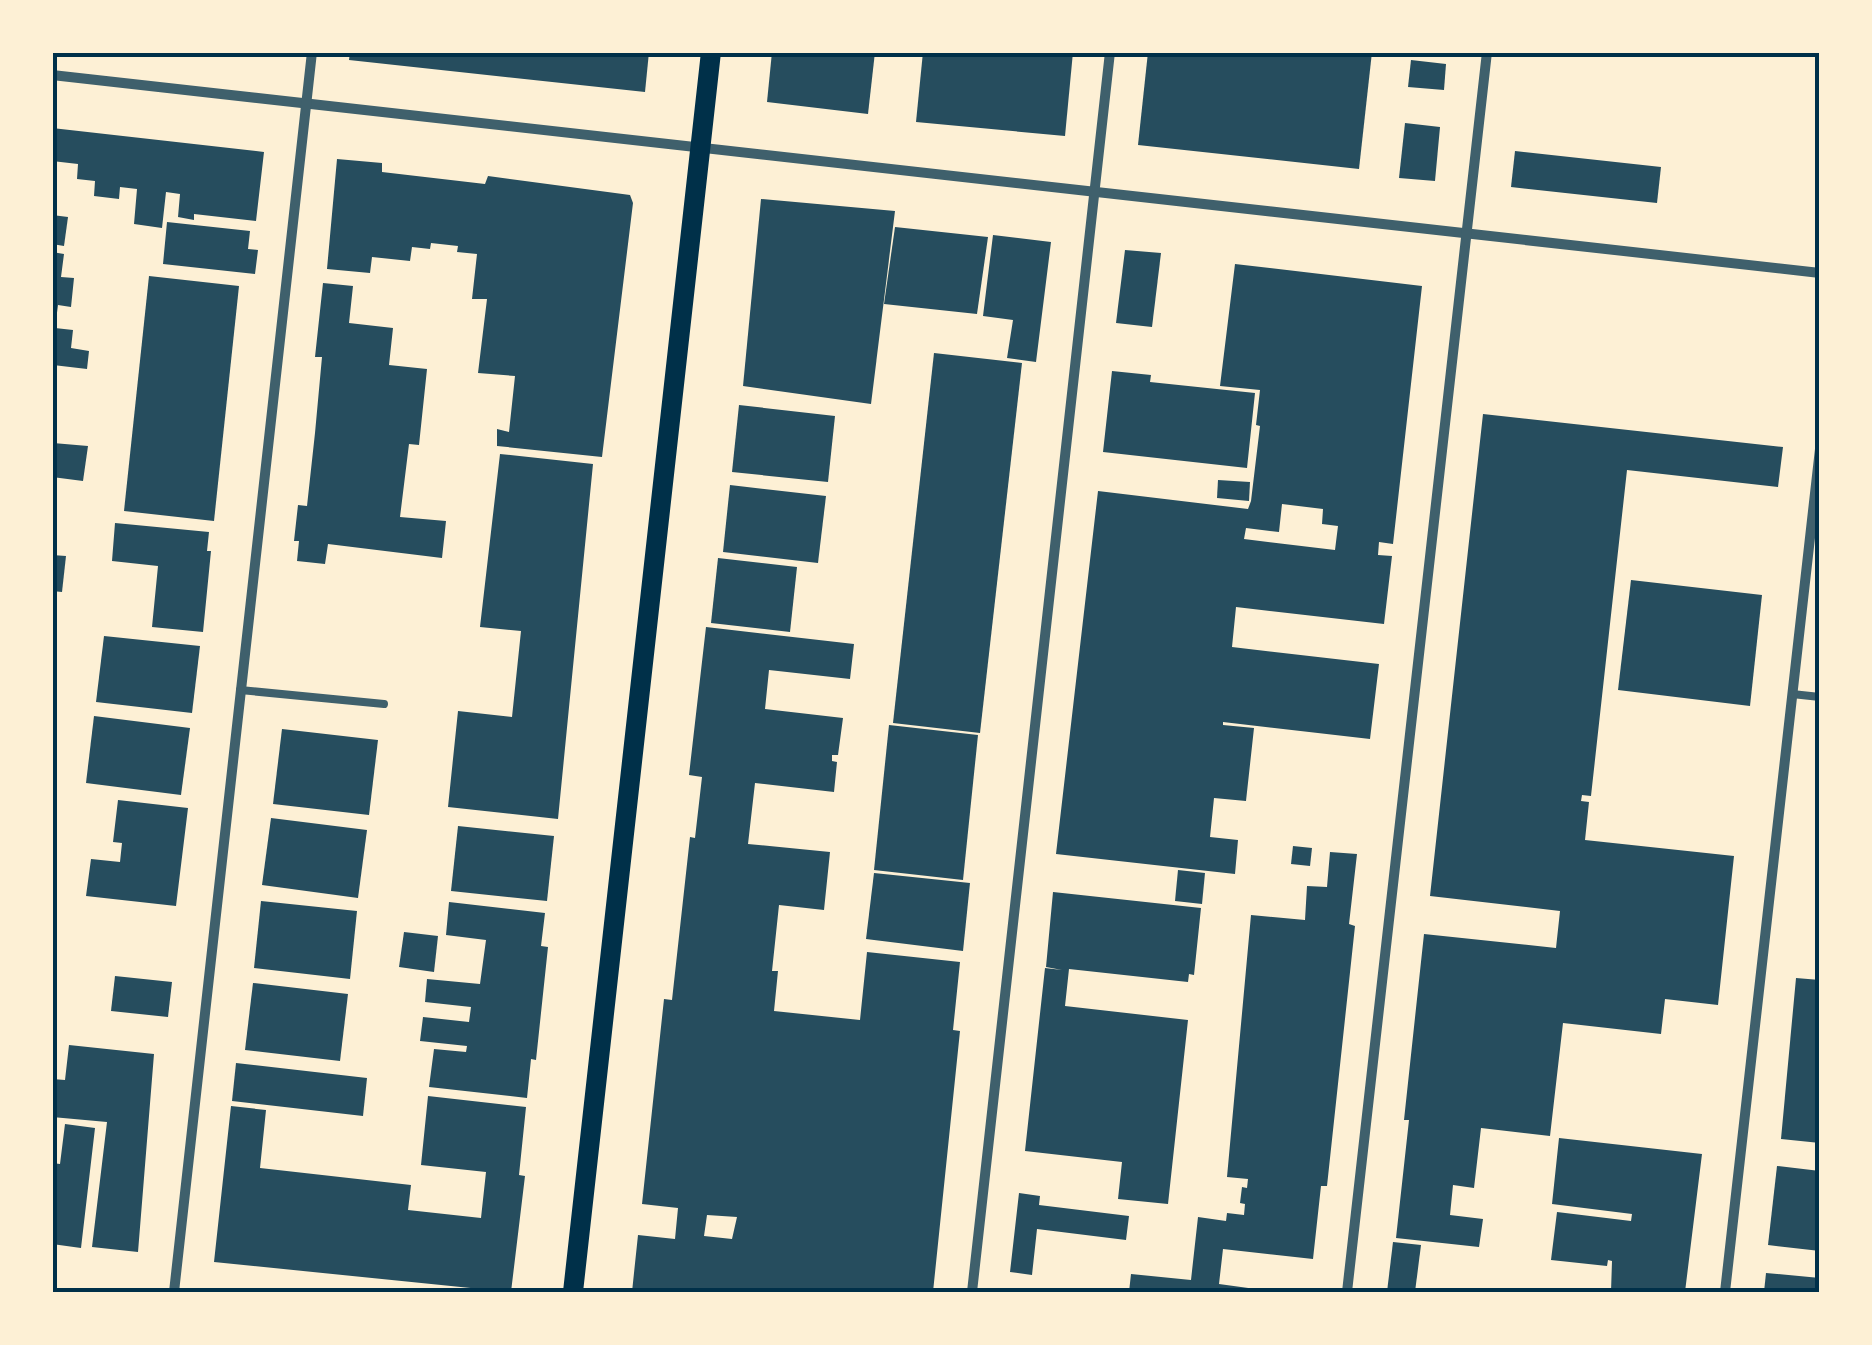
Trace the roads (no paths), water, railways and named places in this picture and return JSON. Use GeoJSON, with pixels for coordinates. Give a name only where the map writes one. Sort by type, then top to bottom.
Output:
{"type":"FeatureCollection","features":[{"type":"Feature","properties":{"kind":"main road"},"geometry":{"type":"LineString","coordinates":[[572,1292],[711,52]]}},
{"type":"Feature","properties":{"kind":"street"},"geometry":{"type":"LineString","coordinates":[[174,1292],[312,52]]}},
{"type":"Feature","properties":{"kind":"street"},"geometry":{"type":"LineString","coordinates":[[972,1292],[1110,52]]}},
{"type":"Feature","properties":{"kind":"street"},"geometry":{"type":"LineString","coordinates":[[1348,1292],[1487,52]]}},
{"type":"Feature","properties":{"kind":"street"},"geometry":{"type":"LineString","coordinates":[[52,75],[1820,273]]}},
{"type":"Feature","properties":{"kind":"street"},"geometry":{"type":"LineString","coordinates":[[1725,1292],[1820,449]]}},
{"type":"Feature","properties":{"kind":"lane"},"geometry":{"type":"LineString","coordinates":[[240,690],[384,704]]}},
{"type":"Feature","properties":{"kind":"lane"},"geometry":{"type":"LineString","coordinates":[[1792,694],[1820,697]]}}]}
